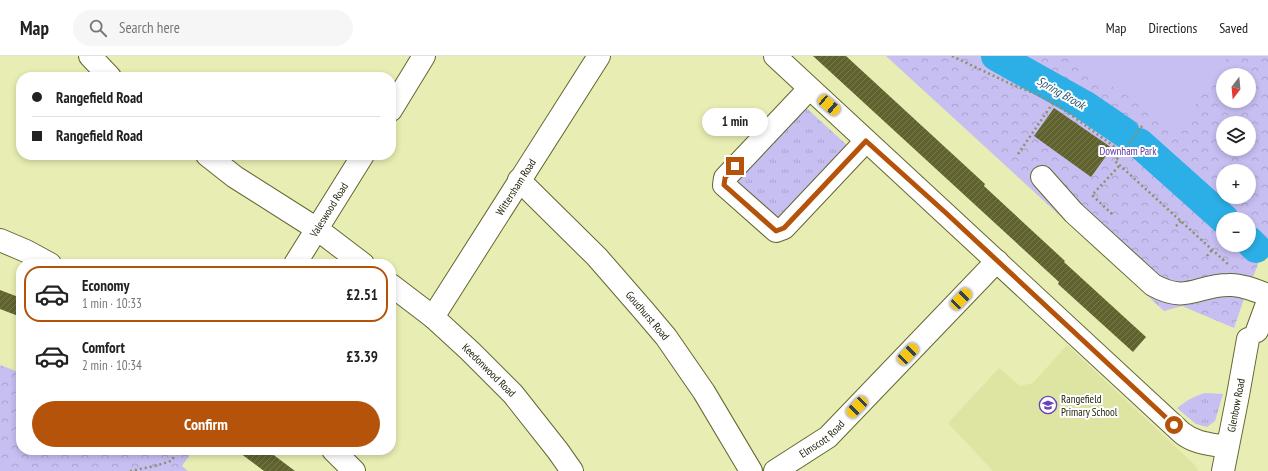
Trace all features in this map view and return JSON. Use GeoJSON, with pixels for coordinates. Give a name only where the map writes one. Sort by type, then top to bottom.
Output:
{"type":"FeatureCollection","features":[{"type":"Feature","properties":{"kind":"street"},"geometry":{"type":"LineString","coordinates":[[90,56],[105,72]]}},
{"type":"Feature","properties":{"kind":"street"},"geometry":{"type":"LineString","coordinates":[[396,102],[424,56]]}},
{"type":"Feature","properties":{"kind":"street","name":"Wittersham Road"},"geometry":{"type":"LineString","coordinates":[[433,317],[599,56]]}},
{"type":"Feature","properties":{"kind":"street"},"geometry":{"type":"LineString","coordinates":[[775,56],[1182,434],[1200,443],[1227,447]]}},
{"type":"Feature","properties":{"kind":"street"},"geometry":{"type":"LineString","coordinates":[[809,89],[725,178],[724,185],[776,231],[784,228],[866,141]]}},
{"type":"Feature","properties":{"kind":"street"},"geometry":{"type":"LineString","coordinates":[[213,160],[235,177],[317,229],[356,259]]}},
{"type":"Feature","properties":{"kind":"street","name":"Valeswood Road"},"geometry":{"type":"LineString","coordinates":[[298,259],[360,160]]}},
{"type":"Feature","properties":{"kind":"street"},"geometry":{"type":"LineString","coordinates":[[1042,177],[1074,213],[1153,285],[1162,290],[1182,294],[1230,284],[1268,295]]}},
{"type":"Feature","properties":{"kind":"street","name":"Goudhurst Road"},"geometry":{"type":"LineString","coordinates":[[519,180],[597,257],[666,337],[704,392],[751,471]]}},
{"type":"Feature","properties":{"kind":"street"},"geometry":{"type":"LineString","coordinates":[[0,240],[41,259]]}},
{"type":"Feature","properties":{"kind":"street","name":"Elmscott Road"},"geometry":{"type":"LineString","coordinates":[[775,471],[828,437],[997,261]]}},
{"type":"Feature","properties":{"kind":"street","name":"Keedonwood Road"},"geometry":{"type":"LineString","coordinates":[[396,289],[433,317],[513,394],[572,471]]}},
{"type":"Feature","properties":{"kind":"street","name":"Glenbow Road"},"geometry":{"type":"LineString","coordinates":[[1223,471],[1252,335],[1268,301]]}},
{"type":"Feature","properties":{"kind":"street"},"geometry":{"type":"LineString","coordinates":[[338,455],[354,471]]}},
{"type":"Feature","properties":{"kind":"path"},"geometry":{"type":"LineString","coordinates":[[952,56],[1053,103],[1123,153]]}},
{"type":"Feature","properties":{"kind":"path"},"geometry":{"type":"LineString","coordinates":[[1018,154],[1053,103]]}},
{"type":"Feature","properties":{"kind":"path"},"geometry":{"type":"LineString","coordinates":[[1142,126],[1123,153],[1115,161],[1233,269]]}},
{"type":"Feature","properties":{"kind":"path"},"geometry":{"type":"LineString","coordinates":[[1112,214],[1092,195],[1120,165]]}},
{"type":"Feature","properties":{"kind":"path"},"geometry":{"type":"LineString","coordinates":[[1176,226],[1181,221]]}},
{"type":"Feature","properties":{"kind":"path"},"geometry":{"type":"LineString","coordinates":[[1207,256],[1212,250]]}},
{"type":"Feature","properties":{"kind":"path"},"geometry":{"type":"LineString","coordinates":[[130,471],[171,461],[175,455]]}},
{"type":"Feature","properties":{"kind":"shaded area","name":"Rangefield Primary School"},"geometry":{"type":"Polygon","coordinates":[[[1067,345],[1196,466],[1198,471],[993,471],[948,423],[999,368],[1020,386],[1033,383],[1067,345]]]}},
{"type":"Feature","properties":{"kind":"green space","name":"Downham Park"},"geometry":{"type":"Polygon","coordinates":[[[886,56],[1268,56],[1268,239],[1250,281],[1234,328],[1182,306],[1164,311],[886,56]]]}},
{"type":"Feature","properties":{"kind":"green space"},"geometry":{"type":"Polygon","coordinates":[[[1066,56],[1228,56],[1220,68],[1216,68],[1216,74],[1179,130],[1066,56]]]}},
{"type":"Feature","properties":{"kind":"green space"},"geometry":{"type":"Polygon","coordinates":[[[802,104],[850,148],[779,224],[731,182],[802,104]]]}},
{"type":"Feature","properties":{"kind":"green space"},"geometry":{"type":"Polygon","coordinates":[[[0,365],[16,371],[16,455],[190,455],[182,466],[188,471],[0,471],[0,365]]]}},
{"type":"Feature","properties":{"kind":"green space"},"geometry":{"type":"Polygon","coordinates":[[[1205,393],[1223,394],[1215,421],[1207,427],[1196,424],[1177,408],[1190,399],[1205,393]]]}},
{"type":"Feature","properties":{"kind":"building"},"geometry":{"type":"Polygon","coordinates":[[[813,56],[846,56],[985,184],[984,186],[1146,337],[1133,352],[1058,284],[1059,282],[813,56]]]}},
{"type":"Feature","properties":{"kind":"building"},"geometry":{"type":"Polygon","coordinates":[[[1054,108],[1112,148],[1091,177],[1034,136],[1054,108]]]}},
{"type":"Feature","properties":{"kind":"building"},"geometry":{"type":"Polygon","coordinates":[[[0,290],[16,296],[16,315],[0,309],[0,290]]]}},
{"type":"Feature","properties":{"kind":"building"},"geometry":{"type":"Polygon","coordinates":[[[243,455],[274,455],[295,471],[264,471],[243,455]]]}},
{"type":"Feature","properties":{"kind":"waterway","name":"Spring Brook"},"geometry":{"type":"LineString","coordinates":[[996,56],[1084,105],[1125,133]]}},
{"type":"Feature","properties":{"kind":"waterway","name":"Spring Brook"},"geometry":{"type":"LineString","coordinates":[[1139,143],[1216,212]]}},
{"type":"Feature","properties":{"kind":"place","name":"Rangefield Primary School"},"geometry":{"type":"Point","coordinates":[1048,405]}},
{"type":"Feature","properties":{"kind":"route"},"geometry":{"type":"LineString","coordinates":[[735,166],[725,178],[724,185],[776,231],[784,228],[866,141],[946,213],[1174,425]]}}]}
